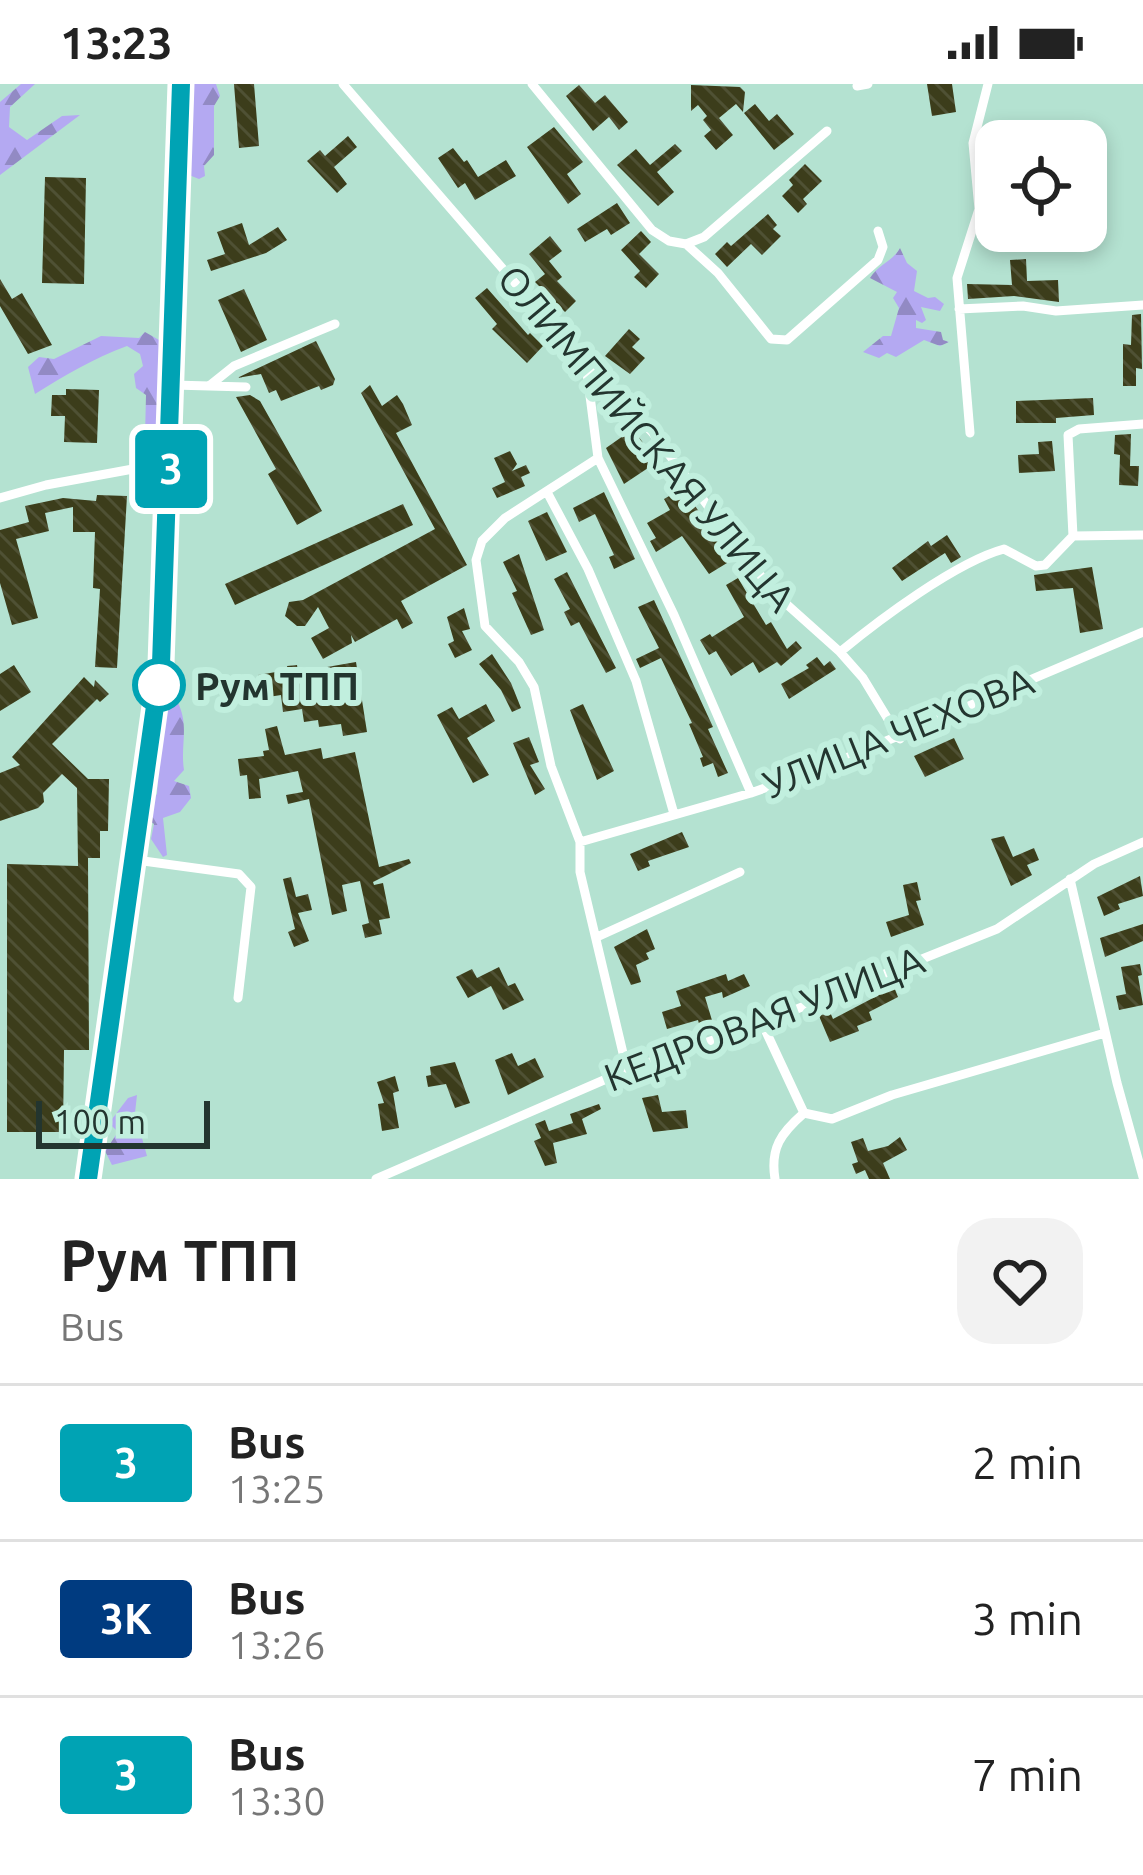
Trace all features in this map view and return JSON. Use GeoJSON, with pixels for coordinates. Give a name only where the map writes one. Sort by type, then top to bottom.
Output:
{"type":"FeatureCollection","features":[{"type":"Feature","properties":{"kind":"street"},"geometry":{"type":"LineString","coordinates":[[88,1179],[163,644],[181,84]]}},
{"type":"Feature","properties":{"kind":"street","name":"ОЛИМПИЙСКАЯ УЛИЦА"},"geometry":{"type":"LineString","coordinates":[[343,84],[586,365],[652,432],[773,592],[863,678],[900,739]]}},
{"type":"Feature","properties":{"kind":"street"},"geometry":{"type":"LineString","coordinates":[[532,84],[652,230],[669,241],[686,244],[704,237],[827,131]]}},
{"type":"Feature","properties":{"kind":"street"},"geometry":{"type":"LineString","coordinates":[[970,434],[959,309],[961,261],[979,209],[973,143],[988,84]]}},
{"type":"Feature","properties":{"kind":"street"},"geometry":{"type":"LineString","coordinates":[[686,244],[778,342],[787,340],[878,260],[883,247],[878,231]]}},
{"type":"Feature","properties":{"kind":"street"},"geometry":{"type":"LineString","coordinates":[[959,309],[1023,306],[1056,311],[1143,305]]}},
{"type":"Feature","properties":{"kind":"street"},"geometry":{"type":"LineString","coordinates":[[209,386],[234,367],[335,324]]}},
{"type":"Feature","properties":{"kind":"street"},"geometry":{"type":"LineString","coordinates":[[586,365],[598,458],[751,793]]}},
{"type":"Feature","properties":{"kind":"street"},"geometry":{"type":"LineString","coordinates":[[173,386],[246,386]]}},
{"type":"Feature","properties":{"kind":"street"},"geometry":{"type":"LineString","coordinates":[[840,652],[869,628],[977,560],[1004,549],[1036,566],[1045,565],[1072,536],[1068,435],[1079,429],[1143,424]]}},
{"type":"Feature","properties":{"kind":"street"},"geometry":{"type":"LineString","coordinates":[[598,458],[505,518],[482,541],[476,560],[483,619],[489,632],[530,676],[551,766],[580,842],[580,872],[627,1070]]}},
{"type":"Feature","properties":{"kind":"street"},"geometry":{"type":"LineString","coordinates":[[0,498],[171,462]]}},
{"type":"Feature","properties":{"kind":"street"},"geometry":{"type":"LineString","coordinates":[[547,492],[588,569],[636,681],[674,814]]}},
{"type":"Feature","properties":{"kind":"street"},"geometry":{"type":"LineString","coordinates":[[1072,536],[1143,535]]}},
{"type":"Feature","properties":{"kind":"street","name":"УЛИЦА ЧЕХОВА"},"geometry":{"type":"LineString","coordinates":[[580,842],[751,793],[900,739],[1001,689],[1143,632]]}},
{"type":"Feature","properties":{"kind":"street","name":"КЕДРОВАЯ УЛИЦА"},"geometry":{"type":"LineString","coordinates":[[376,1179],[627,1070],[762,1023],[997,929],[1070,879],[1143,842]]}},
{"type":"Feature","properties":{"kind":"street"},"geometry":{"type":"LineString","coordinates":[[136,860],[247,878],[251,886],[238,998]]}},
{"type":"Feature","properties":{"kind":"street"},"geometry":{"type":"LineString","coordinates":[[597,937],[740,872]]}},
{"type":"Feature","properties":{"kind":"street"},"geometry":{"type":"LineString","coordinates":[[1070,879],[1143,1177]]}},
{"type":"Feature","properties":{"kind":"street"},"geometry":{"type":"LineString","coordinates":[[762,1023],[804,1113]]}},
{"type":"Feature","properties":{"kind":"street"},"geometry":{"type":"LineString","coordinates":[[804,1113],[832,1119],[892,1095],[1105,1033]]}},
{"type":"Feature","properties":{"kind":"street"},"geometry":{"type":"LineString","coordinates":[[775,1179],[775,1147],[784,1130],[804,1113]]}},
{"type":"Feature","properties":{"kind":"green space"},"geometry":{"type":"Polygon","coordinates":[[[21,84],[35,84],[10,107],[9,127],[27,140],[62,116],[80,115],[0,175],[0,102],[21,84]]]}},
{"type":"Feature","properties":{"kind":"green space"},"geometry":{"type":"Polygon","coordinates":[[[186,84],[216,84],[220,96],[214,106],[214,155],[199,179],[186,168],[182,101],[186,84]]]}},
{"type":"Feature","properties":{"kind":"green space"},"geometry":{"type":"Polygon","coordinates":[[[900,248],[917,271],[914,291],[944,304],[940,311],[921,307],[926,320],[916,320],[916,328],[941,332],[949,342],[940,346],[924,340],[896,357],[887,353],[879,358],[863,352],[883,336],[891,336],[899,308],[893,298],[897,292],[870,278],[900,248]]]}},
{"type":"Feature","properties":{"kind":"green space"},"geometry":{"type":"Polygon","coordinates":[[[145,332],[159,340],[159,442],[142,457],[133,448],[134,441],[145,436],[146,395],[136,388],[134,374],[143,366],[140,354],[127,346],[35,394],[28,367],[39,357],[54,359],[101,336],[139,338],[145,332]]]}},
{"type":"Feature","properties":{"kind":"green space"},"geometry":{"type":"Polygon","coordinates":[[[177,701],[184,727],[184,770],[174,781],[189,786],[191,798],[180,812],[163,818],[167,855],[163,857],[151,839],[154,824],[148,804],[157,794],[158,734],[177,701]]]}},
{"type":"Feature","properties":{"kind":"green space"},"geometry":{"type":"Polygon","coordinates":[[[137,1095],[135,1113],[147,1156],[112,1165],[105,1151],[118,1132],[109,1123],[128,1098],[137,1095]]]}},
{"type":"Feature","properties":{"kind":"building"},"geometry":{"type":"Polygon","coordinates":[[[234,84],[254,84],[259,146],[239,148],[234,84]]]}},
{"type":"Feature","properties":{"kind":"building"},"geometry":{"type":"Polygon","coordinates":[[[927,84],[952,84],[956,112],[932,116],[927,84]]]}},
{"type":"Feature","properties":{"kind":"building"},"geometry":{"type":"Polygon","coordinates":[[[579,85],[595,103],[605,95],[628,122],[619,130],[609,117],[593,131],[566,96],[579,85]]]}},
{"type":"Feature","properties":{"kind":"building"},"geometry":{"type":"Polygon","coordinates":[[[691,85],[740,87],[745,92],[743,112],[736,104],[719,118],[733,135],[716,150],[704,136],[711,130],[703,120],[707,116],[698,105],[691,111],[691,85]]]}},
{"type":"Feature","properties":{"kind":"building"},"geometry":{"type":"Polygon","coordinates":[[[755,104],[769,121],[777,114],[794,134],[774,150],[744,113],[755,104]]]}},
{"type":"Feature","properties":{"kind":"building"},"geometry":{"type":"Polygon","coordinates":[[[554,127],[583,162],[567,174],[581,194],[568,204],[527,147],[554,127]]]}},
{"type":"Feature","properties":{"kind":"building"},"geometry":{"type":"Polygon","coordinates":[[[348,136],[357,147],[334,167],[347,184],[337,193],[307,161],[320,150],[325,156],[348,136]]]}},
{"type":"Feature","properties":{"kind":"building"},"geometry":{"type":"Polygon","coordinates":[[[675,144],[682,151],[657,172],[674,192],[658,206],[617,165],[636,149],[650,165],[675,144]]]}},
{"type":"Feature","properties":{"kind":"building"},"geometry":{"type":"Polygon","coordinates":[[[453,148],[478,177],[506,160],[516,176],[475,200],[465,183],[458,188],[438,158],[453,148]]]}},
{"type":"Feature","properties":{"kind":"building"},"geometry":{"type":"Polygon","coordinates":[[[805,164],[822,181],[803,199],[807,204],[798,213],[782,196],[793,185],[789,180],[805,164]]]}},
{"type":"Feature","properties":{"kind":"building"},"geometry":{"type":"Polygon","coordinates":[[[45,177],[86,178],[84,284],[42,283],[45,177]]]}},
{"type":"Feature","properties":{"kind":"building"},"geometry":{"type":"Polygon","coordinates":[[[617,203],[630,223],[611,235],[607,229],[585,242],[577,229],[617,203]]]}},
{"type":"Feature","properties":{"kind":"building"},"geometry":{"type":"Polygon","coordinates":[[[768,214],[781,236],[762,255],[751,244],[727,267],[715,254],[768,214]]]}},
{"type":"Feature","properties":{"kind":"building"},"geometry":{"type":"Polygon","coordinates":[[[242,223],[249,245],[278,227],[287,240],[266,253],[211,271],[207,260],[225,254],[217,232],[242,223]]]}},
{"type":"Feature","properties":{"kind":"building"},"geometry":{"type":"Polygon","coordinates":[[[641,231],[651,242],[639,254],[659,274],[646,288],[634,277],[640,271],[621,250],[641,231]]]}},
{"type":"Feature","properties":{"kind":"building"},"geometry":{"type":"Polygon","coordinates":[[[550,236],[562,251],[549,261],[562,277],[557,281],[576,301],[565,312],[535,282],[545,274],[529,254],[550,236]]]}},
{"type":"Feature","properties":{"kind":"building"},"geometry":{"type":"Polygon","coordinates":[[[1026,259],[1027,281],[1058,280],[1059,302],[1014,296],[968,299],[967,284],[1012,285],[1010,260],[1026,259]]]}},
{"type":"Feature","properties":{"kind":"building"},"geometry":{"type":"Polygon","coordinates":[[[0,279],[12,299],[22,293],[52,345],[28,354],[0,306],[0,279]]]}},
{"type":"Feature","properties":{"kind":"building"},"geometry":{"type":"Polygon","coordinates":[[[487,288],[543,346],[527,363],[492,329],[497,324],[475,298],[487,288]]]}},
{"type":"Feature","properties":{"kind":"building"},"geometry":{"type":"Polygon","coordinates":[[[244,289],[267,340],[241,352],[218,300],[244,289]]]}},
{"type":"Feature","properties":{"kind":"building"},"geometry":{"type":"Polygon","coordinates":[[[1141,314],[1142,369],[1136,368],[1136,386],[1123,386],[1123,344],[1131,345],[1132,315],[1141,314]]]}},
{"type":"Feature","properties":{"kind":"building"},"geometry":{"type":"Polygon","coordinates":[[[629,329],[640,339],[632,347],[645,358],[630,374],[605,356],[629,329]]]}},
{"type":"Feature","properties":{"kind":"building"},"geometry":{"type":"Polygon","coordinates":[[[316,341],[335,379],[333,385],[281,401],[276,390],[269,393],[261,374],[237,378],[316,341]]]}},
{"type":"Feature","properties":{"kind":"building"},"geometry":{"type":"Polygon","coordinates":[[[370,385],[382,406],[397,395],[403,404],[412,425],[396,433],[467,565],[401,601],[413,623],[402,629],[397,619],[355,642],[351,635],[352,643],[323,659],[311,638],[329,628],[318,607],[305,626],[297,626],[285,616],[289,602],[303,600],[435,529],[361,393],[370,385]]]}},
{"type":"Feature","properties":{"kind":"building"},"geometry":{"type":"Polygon","coordinates":[[[66,389],[99,390],[97,443],[64,442],[65,416],[51,416],[52,395],[66,395],[66,389]]]}},
{"type":"Feature","properties":{"kind":"building"},"geometry":{"type":"Polygon","coordinates":[[[250,395],[260,401],[322,511],[297,525],[268,474],[276,469],[236,397],[250,395]]]}},
{"type":"Feature","properties":{"kind":"building"},"geometry":{"type":"Polygon","coordinates":[[[1093,398],[1094,415],[1056,418],[1056,423],[1016,423],[1016,401],[1093,398]]]}},
{"type":"Feature","properties":{"kind":"building"},"geometry":{"type":"Polygon","coordinates":[[[633,429],[657,462],[624,484],[606,448],[633,429]]]}},
{"type":"Feature","properties":{"kind":"building"},"geometry":{"type":"Polygon","coordinates":[[[1131,434],[1130,466],[1139,466],[1138,486],[1119,485],[1120,455],[1114,454],[1115,435],[1131,434]]]}},
{"type":"Feature","properties":{"kind":"building"},"geometry":{"type":"Polygon","coordinates":[[[1052,441],[1055,471],[1019,473],[1018,455],[1039,454],[1038,442],[1052,441]]]}},
{"type":"Feature","properties":{"kind":"building"},"geometry":{"type":"Polygon","coordinates":[[[510,451],[517,464],[512,471],[526,465],[530,473],[521,477],[525,486],[497,498],[492,488],[505,482],[494,458],[510,451]]]}},
{"type":"Feature","properties":{"kind":"building"},"geometry":{"type":"Polygon","coordinates":[[[683,488],[720,543],[727,563],[709,574],[682,536],[656,552],[650,541],[656,538],[647,523],[670,510],[664,499],[683,488]]]}},
{"type":"Feature","properties":{"kind":"building"},"geometry":{"type":"Polygon","coordinates":[[[604,492],[635,559],[614,569],[609,557],[614,555],[595,514],[579,522],[573,508],[604,492]]]}},
{"type":"Feature","properties":{"kind":"building"},"geometry":{"type":"Polygon","coordinates":[[[97,495],[127,496],[117,668],[95,667],[100,589],[93,588],[95,532],[73,532],[73,507],[45,513],[49,531],[16,539],[38,618],[12,625],[0,583],[0,530],[29,522],[25,506],[63,498],[96,501],[97,495]]]}},
{"type":"Feature","properties":{"kind":"building"},"geometry":{"type":"Polygon","coordinates":[[[403,504],[413,525],[235,605],[225,584],[403,504]]]}},
{"type":"Feature","properties":{"kind":"building"},"geometry":{"type":"Polygon","coordinates":[[[547,512],[567,552],[546,561],[528,521],[547,512]]]}},
{"type":"Feature","properties":{"kind":"building"},"geometry":{"type":"Polygon","coordinates":[[[947,535],[961,557],[951,563],[945,553],[902,581],[892,568],[928,541],[931,546],[947,535]]]}},
{"type":"Feature","properties":{"kind":"building"},"geometry":{"type":"Polygon","coordinates":[[[519,554],[544,630],[531,635],[503,562],[519,554]]]}},
{"type":"Feature","properties":{"kind":"building"},"geometry":{"type":"Polygon","coordinates":[[[1092,567],[1103,629],[1080,633],[1073,588],[1036,591],[1034,575],[1092,567]]]}},
{"type":"Feature","properties":{"kind":"building"},"geometry":{"type":"Polygon","coordinates":[[[567,572],[616,668],[606,673],[579,622],[571,626],[564,612],[570,609],[554,579],[567,572]]]}},
{"type":"Feature","properties":{"kind":"building"},"geometry":{"type":"Polygon","coordinates":[[[738,578],[766,625],[771,622],[787,649],[796,641],[802,648],[781,666],[777,662],[759,673],[753,662],[731,676],[716,651],[709,655],[700,640],[744,617],[726,585],[738,578]]]}},
{"type":"Feature","properties":{"kind":"building"},"geometry":{"type":"Polygon","coordinates":[[[654,600],[713,727],[708,729],[728,773],[718,777],[713,763],[703,767],[692,723],[661,658],[640,668],[636,659],[659,648],[638,607],[654,600]]]}},
{"type":"Feature","properties":{"kind":"building"},"geometry":{"type":"Polygon","coordinates":[[[464,608],[470,629],[462,631],[472,650],[455,658],[448,644],[454,641],[447,617],[464,608]]]}},
{"type":"Feature","properties":{"kind":"building"},"geometry":{"type":"Polygon","coordinates":[[[492,654],[521,708],[512,712],[479,664],[492,654]]]}},
{"type":"Feature","properties":{"kind":"building"},"geometry":{"type":"Polygon","coordinates":[[[817,657],[824,666],[830,661],[836,669],[789,699],[781,684],[809,668],[806,665],[817,657]]]}},
{"type":"Feature","properties":{"kind":"building"},"geometry":{"type":"Polygon","coordinates":[[[356,662],[367,732],[343,736],[341,724],[319,727],[318,720],[304,722],[302,709],[283,712],[281,695],[262,698],[258,675],[288,670],[287,666],[297,665],[298,672],[356,662]]]}},
{"type":"Feature","properties":{"kind":"building"},"geometry":{"type":"Polygon","coordinates":[[[14,665],[31,692],[0,711],[0,674],[14,665]]]}},
{"type":"Feature","properties":{"kind":"building"},"geometry":{"type":"Polygon","coordinates":[[[84,677],[94,687],[95,680],[109,694],[100,702],[97,699],[52,744],[88,779],[109,779],[108,831],[100,831],[100,858],[88,858],[89,1050],[64,1050],[63,1132],[7,1132],[7,864],[78,866],[77,788],[62,774],[43,793],[44,802],[38,808],[0,821],[0,773],[20,765],[12,757],[84,677]]]}},
{"type":"Feature","properties":{"kind":"building"},"geometry":{"type":"Polygon","coordinates":[[[486,704],[495,721],[467,738],[489,775],[473,783],[437,715],[452,707],[459,719],[486,704]]]}},
{"type":"Feature","properties":{"kind":"building"},"geometry":{"type":"Polygon","coordinates":[[[583,704],[614,771],[597,780],[570,710],[583,704]]]}},
{"type":"Feature","properties":{"kind":"building"},"geometry":{"type":"Polygon","coordinates":[[[277,726],[285,755],[321,748],[323,759],[355,752],[379,867],[409,859],[411,863],[373,882],[383,883],[390,918],[379,920],[382,934],[365,938],[362,925],[369,923],[360,881],[342,885],[347,911],[332,915],[309,799],[288,804],[286,795],[303,792],[298,771],[259,779],[261,798],[249,799],[247,775],[240,776],[238,759],[264,756],[263,751],[269,750],[265,729],[277,726]]]}},
{"type":"Feature","properties":{"kind":"building"},"geometry":{"type":"Polygon","coordinates":[[[529,737],[539,762],[530,765],[545,789],[535,795],[513,743],[529,737]]]}},
{"type":"Feature","properties":{"kind":"building"},"geometry":{"type":"Polygon","coordinates":[[[954,738],[964,759],[925,777],[914,756],[954,738]]]}},
{"type":"Feature","properties":{"kind":"building"},"geometry":{"type":"Polygon","coordinates":[[[682,832],[689,847],[648,861],[650,866],[638,871],[630,854],[682,832]]]}},
{"type":"Feature","properties":{"kind":"building"},"geometry":{"type":"Polygon","coordinates":[[[1004,836],[1013,857],[1034,848],[1039,860],[1027,865],[1032,875],[1011,886],[991,839],[1004,836]]]}},
{"type":"Feature","properties":{"kind":"building"},"geometry":{"type":"Polygon","coordinates":[[[1140,876],[1143,896],[1118,904],[1120,909],[1104,916],[1097,897],[1140,876]]]}},
{"type":"Feature","properties":{"kind":"building"},"geometry":{"type":"Polygon","coordinates":[[[291,877],[296,897],[308,894],[312,910],[298,913],[309,941],[294,947],[288,932],[295,929],[283,879],[291,877]]]}},
{"type":"Feature","properties":{"kind":"building"},"geometry":{"type":"Polygon","coordinates":[[[917,882],[921,900],[916,901],[924,925],[891,937],[886,922],[909,915],[903,885],[917,882]]]}},
{"type":"Feature","properties":{"kind":"building"},"geometry":{"type":"Polygon","coordinates":[[[1143,924],[1143,941],[1105,957],[1100,938],[1143,924]]]}},
{"type":"Feature","properties":{"kind":"building"},"geometry":{"type":"Polygon","coordinates":[[[647,929],[655,949],[646,953],[649,959],[636,965],[641,982],[631,985],[614,947],[647,929]]]}},
{"type":"Feature","properties":{"kind":"building"},"geometry":{"type":"Polygon","coordinates":[[[1140,964],[1143,1005],[1119,1010],[1116,996],[1126,994],[1121,967],[1140,964]]]}},
{"type":"Feature","properties":{"kind":"building"},"geometry":{"type":"Polygon","coordinates":[[[499,967],[508,986],[515,983],[524,1000],[503,1010],[491,986],[468,998],[456,977],[472,969],[477,978],[499,967]]]}},
{"type":"Feature","properties":{"kind":"building"},"geometry":{"type":"Polygon","coordinates":[[[726,974],[728,981],[744,974],[750,986],[723,998],[722,992],[705,997],[714,1027],[701,1031],[698,1020],[667,1029],[662,1012],[681,1006],[676,991],[726,974]]]}},
{"type":"Feature","properties":{"kind":"building"},"geometry":{"type":"Polygon","coordinates":[[[894,987],[898,997],[869,1012],[872,1020],[857,1026],[859,1031],[830,1042],[819,1016],[830,1012],[833,1019],[894,987]]]}},
{"type":"Feature","properties":{"kind":"building"},"geometry":{"type":"Polygon","coordinates":[[[512,1053],[518,1066],[535,1058],[544,1077],[508,1095],[495,1060],[512,1053]]]}},
{"type":"Feature","properties":{"kind":"building"},"geometry":{"type":"Polygon","coordinates":[[[455,1062],[470,1103],[455,1108],[446,1084],[428,1087],[426,1076],[431,1075],[430,1067],[455,1062]]]}},
{"type":"Feature","properties":{"kind":"building"},"geometry":{"type":"Polygon","coordinates":[[[395,1076],[399,1128],[382,1131],[378,1104],[384,1103],[377,1082],[395,1076]]]}},
{"type":"Feature","properties":{"kind":"building"},"geometry":{"type":"Polygon","coordinates":[[[658,1095],[662,1112],[686,1110],[688,1128],[653,1132],[642,1098],[658,1095]]]}},
{"type":"Feature","properties":{"kind":"building"},"geometry":{"type":"Polygon","coordinates":[[[599,1104],[601,1109],[582,1119],[587,1134],[553,1143],[557,1163],[545,1166],[534,1141],[541,1138],[535,1124],[545,1120],[549,1131],[573,1123],[570,1114],[599,1104]]]}},
{"type":"Feature","properties":{"kind":"building"},"geometry":{"type":"Polygon","coordinates":[[[900,1137],[907,1150],[883,1163],[890,1179],[869,1179],[865,1170],[856,1174],[852,1164],[858,1162],[851,1142],[863,1138],[868,1151],[900,1137]]]}},
{"type":"Feature","properties":{"kind":"bus line","name":"3"},"geometry":{"type":"LineString","coordinates":[[88,1179],[136,860],[165,623],[181,84]]}},
{"type":"Feature","properties":{"kind":"place","name":"Рум ТПП"},"geometry":{"type":"Point","coordinates":[159,685]}}]}
